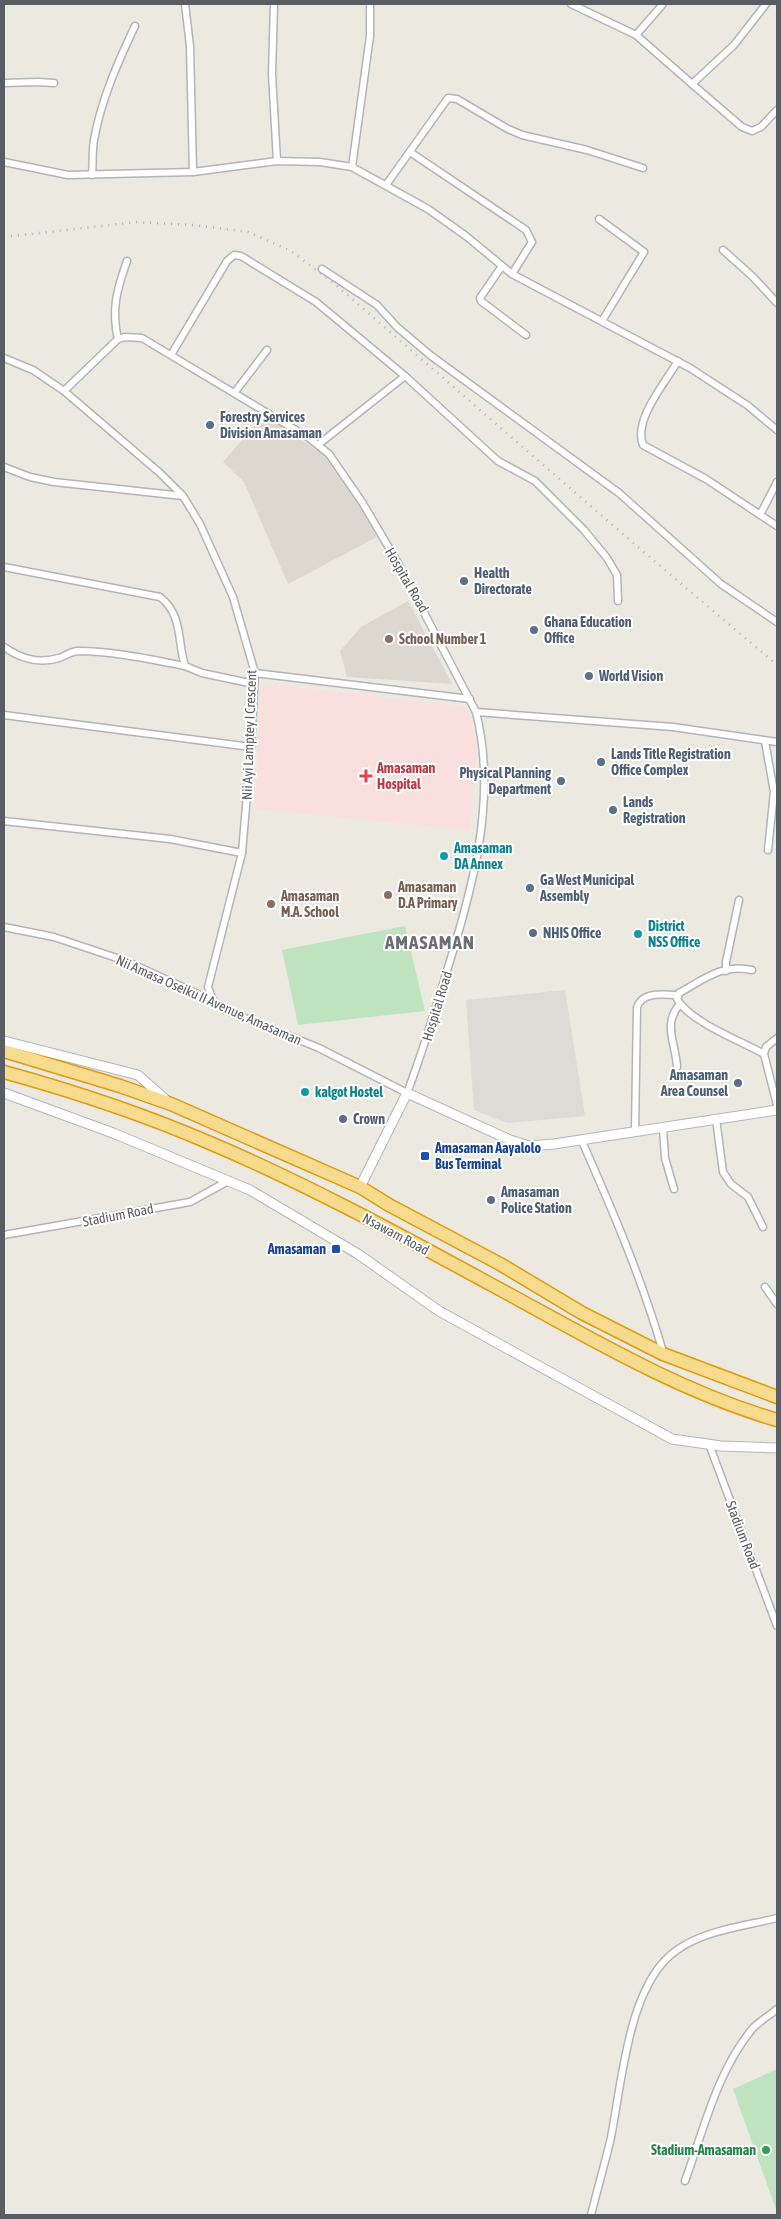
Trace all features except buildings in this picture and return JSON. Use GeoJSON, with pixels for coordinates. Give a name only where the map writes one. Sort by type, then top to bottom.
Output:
{"type":"FeatureCollection","features":[{"type":"Feature","properties":{"kind":"highway","name":"Nsawam Road"},"geometry":{"type":"LineString","coordinates":[[4,1051],[120,1086],[171,1104],[360,1188],[389,1206],[500,1264],[582,1313],[663,1354],[777,1397]]}},
{"type":"Feature","properties":{"kind":"highway","name":"Nsawam Road"},"geometry":{"type":"LineString","coordinates":[[4,1072],[96,1100],[225,1150],[292,1180],[387,1229],[595,1343],[688,1388],[777,1420]]}},
{"type":"Feature","properties":{"kind":"main road"},"geometry":{"type":"LineString","coordinates":[[4,1041],[138,1075],[171,1104]]}},
{"type":"Feature","properties":{"kind":"main road"},"geometry":{"type":"LineString","coordinates":[[4,1093],[114,1133],[250,1190],[358,1254],[438,1311],[672,1439],[709,1444],[777,1448]]}},
{"type":"Feature","properties":{"kind":"main road"},"geometry":{"type":"LineString","coordinates":[[407,1093],[510,1140],[529,1146],[581,1140],[777,1110]]}},
{"type":"Feature","properties":{"kind":"main road","name":"Hospital Road"},"geometry":{"type":"LineString","coordinates":[[360,1188],[407,1093]]}},
{"type":"Feature","properties":{"kind":"street"},"geometry":{"type":"LineString","coordinates":[[185,4],[190,46],[193,172]]}},
{"type":"Feature","properties":{"kind":"street"},"geometry":{"type":"LineString","coordinates":[[274,4],[272,74],[277,161]]}},
{"type":"Feature","properties":{"kind":"street"},"geometry":{"type":"LineString","coordinates":[[352,167],[370,36],[370,4]]}},
{"type":"Feature","properties":{"kind":"street"},"geometry":{"type":"LineString","coordinates":[[571,4],[636,36],[742,127],[752,131],[761,127],[777,110]]}},
{"type":"Feature","properties":{"kind":"street"},"geometry":{"type":"LineString","coordinates":[[636,36],[663,4]]}},
{"type":"Feature","properties":{"kind":"street"},"geometry":{"type":"LineString","coordinates":[[692,84],[734,45],[766,4]]}},
{"type":"Feature","properties":{"kind":"street"},"geometry":{"type":"LineString","coordinates":[[92,176],[93,142],[111,78],[135,26]]}},
{"type":"Feature","properties":{"kind":"street"},"geometry":{"type":"LineString","coordinates":[[4,84],[54,83]]}},
{"type":"Feature","properties":{"kind":"street"},"geometry":{"type":"LineString","coordinates":[[386,185],[443,102],[448,98],[457,98],[508,129],[522,135],[587,150],[644,168]]}},
{"type":"Feature","properties":{"kind":"street"},"geometry":{"type":"LineString","coordinates":[[410,152],[526,230],[532,237],[532,242],[512,274]]}},
{"type":"Feature","properties":{"kind":"street"},"geometry":{"type":"LineString","coordinates":[[4,162],[51,173],[92,176],[193,172],[277,161],[320,162],[352,167],[428,209],[512,274],[678,361],[747,406],[777,430]]}},
{"type":"Feature","properties":{"kind":"street"},"geometry":{"type":"LineString","coordinates":[[599,219],[644,252],[602,321]]}},
{"type":"Feature","properties":{"kind":"street"},"geometry":{"type":"LineString","coordinates":[[723,250],[753,277],[777,303]]}},
{"type":"Feature","properties":{"kind":"street"},"geometry":{"type":"LineString","coordinates":[[171,355],[227,260],[234,255],[241,256],[316,302],[405,376],[498,460],[535,481],[584,530],[607,558],[617,575],[618,601]]}},
{"type":"Feature","properties":{"kind":"street"},"geometry":{"type":"LineString","coordinates":[[64,391],[118,339],[114,320],[114,304],[127,261]]}},
{"type":"Feature","properties":{"kind":"street"},"geometry":{"type":"LineString","coordinates":[[502,266],[480,298],[481,301],[526,335]]}},
{"type":"Feature","properties":{"kind":"street"},"geometry":{"type":"LineString","coordinates":[[322,269],[377,305],[397,327],[430,354],[619,494],[721,584],[777,622]]}},
{"type":"Feature","properties":{"kind":"street","name":"Hospital Road"},"geometry":{"type":"LineString","coordinates":[[118,339],[125,337],[142,338],[319,444],[343,473],[362,502],[435,630],[476,712],[480,728],[483,817],[469,900],[428,1036],[407,1093]]}},
{"type":"Feature","properties":{"kind":"street"},"geometry":{"type":"LineString","coordinates":[[235,392],[267,350]]}},
{"type":"Feature","properties":{"kind":"street","name":"Nii Ayi Lamptey I Crescent"},"geometry":{"type":"LineString","coordinates":[[4,358],[33,370],[64,391],[160,473],[183,496],[200,524],[234,596],[254,673],[252,747],[242,853],[208,987],[213,1001]]}},
{"type":"Feature","properties":{"kind":"street"},"geometry":{"type":"LineString","coordinates":[[678,361],[642,421],[639,435],[643,444],[706,479],[777,526]]}},
{"type":"Feature","properties":{"kind":"street"},"geometry":{"type":"LineString","coordinates":[[319,444],[405,376]]}},
{"type":"Feature","properties":{"kind":"street"},"geometry":{"type":"LineString","coordinates":[[4,466],[30,476],[54,482],[183,496]]}},
{"type":"Feature","properties":{"kind":"street"},"geometry":{"type":"LineString","coordinates":[[760,514],[777,482]]}},
{"type":"Feature","properties":{"kind":"street"},"geometry":{"type":"LineString","coordinates":[[4,567],[160,597],[171,605],[176,616],[185,666]]}},
{"type":"Feature","properties":{"kind":"street"},"geometry":{"type":"LineString","coordinates":[[4,647],[20,658],[50,659],[74,651],[124,655],[185,666],[202,673],[254,684]]}},
{"type":"Feature","properties":{"kind":"street"},"geometry":{"type":"LineString","coordinates":[[254,673],[470,699]]}},
{"type":"Feature","properties":{"kind":"street"},"geometry":{"type":"LineString","coordinates":[[476,712],[615,722],[777,742]]}},
{"type":"Feature","properties":{"kind":"street"},"geometry":{"type":"LineString","coordinates":[[4,716],[252,747]]}},
{"type":"Feature","properties":{"kind":"street"},"geometry":{"type":"LineString","coordinates":[[765,741],[774,792],[768,850]]}},
{"type":"Feature","properties":{"kind":"street"},"geometry":{"type":"LineString","coordinates":[[4,821],[170,839],[242,853]]}},
{"type":"Feature","properties":{"kind":"street"},"geometry":{"type":"LineString","coordinates":[[726,971],[726,962],[739,900]]}},
{"type":"Feature","properties":{"kind":"street","name":"Nii Amasa Oseiku II Avenue, Amasaman"},"geometry":{"type":"LineString","coordinates":[[4,926],[54,938],[126,961],[213,1001],[225,1010],[319,1048],[407,1093]]}},
{"type":"Feature","properties":{"kind":"street"},"geometry":{"type":"LineString","coordinates":[[635,1132],[637,1007],[641,999],[650,995],[677,995],[705,976],[726,971],[752,970]]}},
{"type":"Feature","properties":{"kind":"street"},"geometry":{"type":"LineString","coordinates":[[677,995],[680,1004],[699,1018],[764,1054]]}},
{"type":"Feature","properties":{"kind":"street"},"geometry":{"type":"LineString","coordinates":[[677,1067],[669,1031],[671,1021],[680,1004]]}},
{"type":"Feature","properties":{"kind":"street"},"geometry":{"type":"LineString","coordinates":[[777,1038],[766,1047],[764,1054],[777,1105]]}},
{"type":"Feature","properties":{"kind":"street"},"geometry":{"type":"LineString","coordinates":[[716,1119],[723,1172],[732,1184],[748,1197],[763,1227]]}},
{"type":"Feature","properties":{"kind":"street"},"geometry":{"type":"LineString","coordinates":[[663,1128],[665,1158],[674,1188]]}},
{"type":"Feature","properties":{"kind":"street"},"geometry":{"type":"LineString","coordinates":[[581,1140],[620,1227],[652,1313],[663,1354]]}},
{"type":"Feature","properties":{"kind":"street","name":"Stadium Road"},"geometry":{"type":"LineString","coordinates":[[4,1235],[190,1202],[228,1181]]}},
{"type":"Feature","properties":{"kind":"street"},"geometry":{"type":"LineString","coordinates":[[766,1287],[777,1304]]}},
{"type":"Feature","properties":{"kind":"street","name":"Stadium Road"},"geometry":{"type":"LineString","coordinates":[[709,1444],[777,1626]]}},
{"type":"Feature","properties":{"kind":"street"},"geometry":{"type":"LineString","coordinates":[[591,2215],[610,2141],[633,2028],[644,1991],[652,1975],[662,1962],[691,1941],[777,1918]]}},
{"type":"Feature","properties":{"kind":"street"},"geometry":{"type":"LineString","coordinates":[[685,2181],[720,2082],[754,2027],[777,2009]]}},
{"type":"Feature","properties":{"kind":"shaded area"},"geometry":{"type":"Polygon","coordinates":[[[263,415],[326,456],[338,467],[377,537],[288,584],[244,482],[223,462],[263,415]]]}},
{"type":"Feature","properties":{"kind":"shaded area","name":"School Number 1"},"geometry":{"type":"Polygon","coordinates":[[[408,601],[452,684],[347,677],[340,651],[361,627],[408,601]]]}},
{"type":"Feature","properties":{"kind":"shaded area","name":"Amasaman Hospital"},"geometry":{"type":"Polygon","coordinates":[[[270,684],[466,707],[477,742],[470,830],[255,809],[261,689],[270,684]]]}},
{"type":"Feature","properties":{"kind":"shaded area"},"geometry":{"type":"Polygon","coordinates":[[[565,990],[585,1116],[507,1123],[474,1110],[466,1000],[565,990]]]}},
{"type":"Feature","properties":{"kind":"green space"},"geometry":{"type":"Polygon","coordinates":[[[405,926],[425,1011],[298,1025],[282,950],[405,926]]]}},
{"type":"Feature","properties":{"kind":"green space","name":"Stadium-Amasaman"},"geometry":{"type":"Polygon","coordinates":[[[777,2069],[777,2212],[733,2089],[777,2069]]]}},
{"type":"Feature","properties":{"kind":"railway"},"geometry":{"type":"LineString","coordinates":[[4,237],[136,222],[193,225],[248,232],[291,251],[336,285],[777,665]]}},
{"type":"Feature","properties":{"kind":"place","name":"Forestry Services Division Amasaman"},"geometry":{"type":"Point","coordinates":[210,425]}},
{"type":"Feature","properties":{"kind":"place","name":"Health Directorate"},"geometry":{"type":"Point","coordinates":[464,581]}},
{"type":"Feature","properties":{"kind":"place","name":"Ghana Education Office"},"geometry":{"type":"Point","coordinates":[534,630]}},
{"type":"Feature","properties":{"kind":"place","name":"School Number 1"},"geometry":{"type":"Point","coordinates":[389,639]}},
{"type":"Feature","properties":{"kind":"place","name":"World Vision"},"geometry":{"type":"Point","coordinates":[589,676]}},
{"type":"Feature","properties":{"kind":"place","name":"Lands Title Registration Office Complex"},"geometry":{"type":"Point","coordinates":[601,762]}},
{"type":"Feature","properties":{"kind":"place","name":"Amasaman Hospital"},"geometry":{"type":"Point","coordinates":[366,776]}},
{"type":"Feature","properties":{"kind":"place","name":"Physical Planning Department"},"geometry":{"type":"Point","coordinates":[561,781]}},
{"type":"Feature","properties":{"kind":"place","name":"Lands Registration"},"geometry":{"type":"Point","coordinates":[613,810]}},
{"type":"Feature","properties":{"kind":"place","name":"Amasaman DA Annex"},"geometry":{"type":"Point","coordinates":[444,856]}},
{"type":"Feature","properties":{"kind":"place","name":"Ga West Municipal Assembly"},"geometry":{"type":"Point","coordinates":[530,888]}},
{"type":"Feature","properties":{"kind":"place","name":"Amasaman D.A Primary"},"geometry":{"type":"Point","coordinates":[388,895]}},
{"type":"Feature","properties":{"kind":"place","name":"Amasaman M.A. School"},"geometry":{"type":"Point","coordinates":[271,904]}},
{"type":"Feature","properties":{"kind":"place","name":"NHIS Office"},"geometry":{"type":"Point","coordinates":[533,933]}},
{"type":"Feature","properties":{"kind":"place","name":"District NSS Office"},"geometry":{"type":"Point","coordinates":[638,934]}},
{"type":"Feature","properties":{"kind":"place","name":"Amasaman Area Counsel"},"geometry":{"type":"Point","coordinates":[738,1083]}},
{"type":"Feature","properties":{"kind":"place","name":"kalgot Hostel"},"geometry":{"type":"Point","coordinates":[305,1092]}},
{"type":"Feature","properties":{"kind":"place","name":"Crown"},"geometry":{"type":"Point","coordinates":[343,1119]}},
{"type":"Feature","properties":{"kind":"place","name":"Amasaman Aayalolo Bus Terminal"},"geometry":{"type":"Point","coordinates":[425,1156]}},
{"type":"Feature","properties":{"kind":"place","name":"Amasaman Police Station"},"geometry":{"type":"Point","coordinates":[491,1200]}},
{"type":"Feature","properties":{"kind":"place","name":"Amasaman"},"geometry":{"type":"Point","coordinates":[336,1249]}},
{"type":"Feature","properties":{"kind":"place","name":"Stadium-Amasaman"},"geometry":{"type":"Point","coordinates":[766,2150]}},
{"type":"Feature","properties":{"kind":"district","name":"AMASAMAN"},"geometry":{"type":"Point","coordinates":[430,942]}}]}
